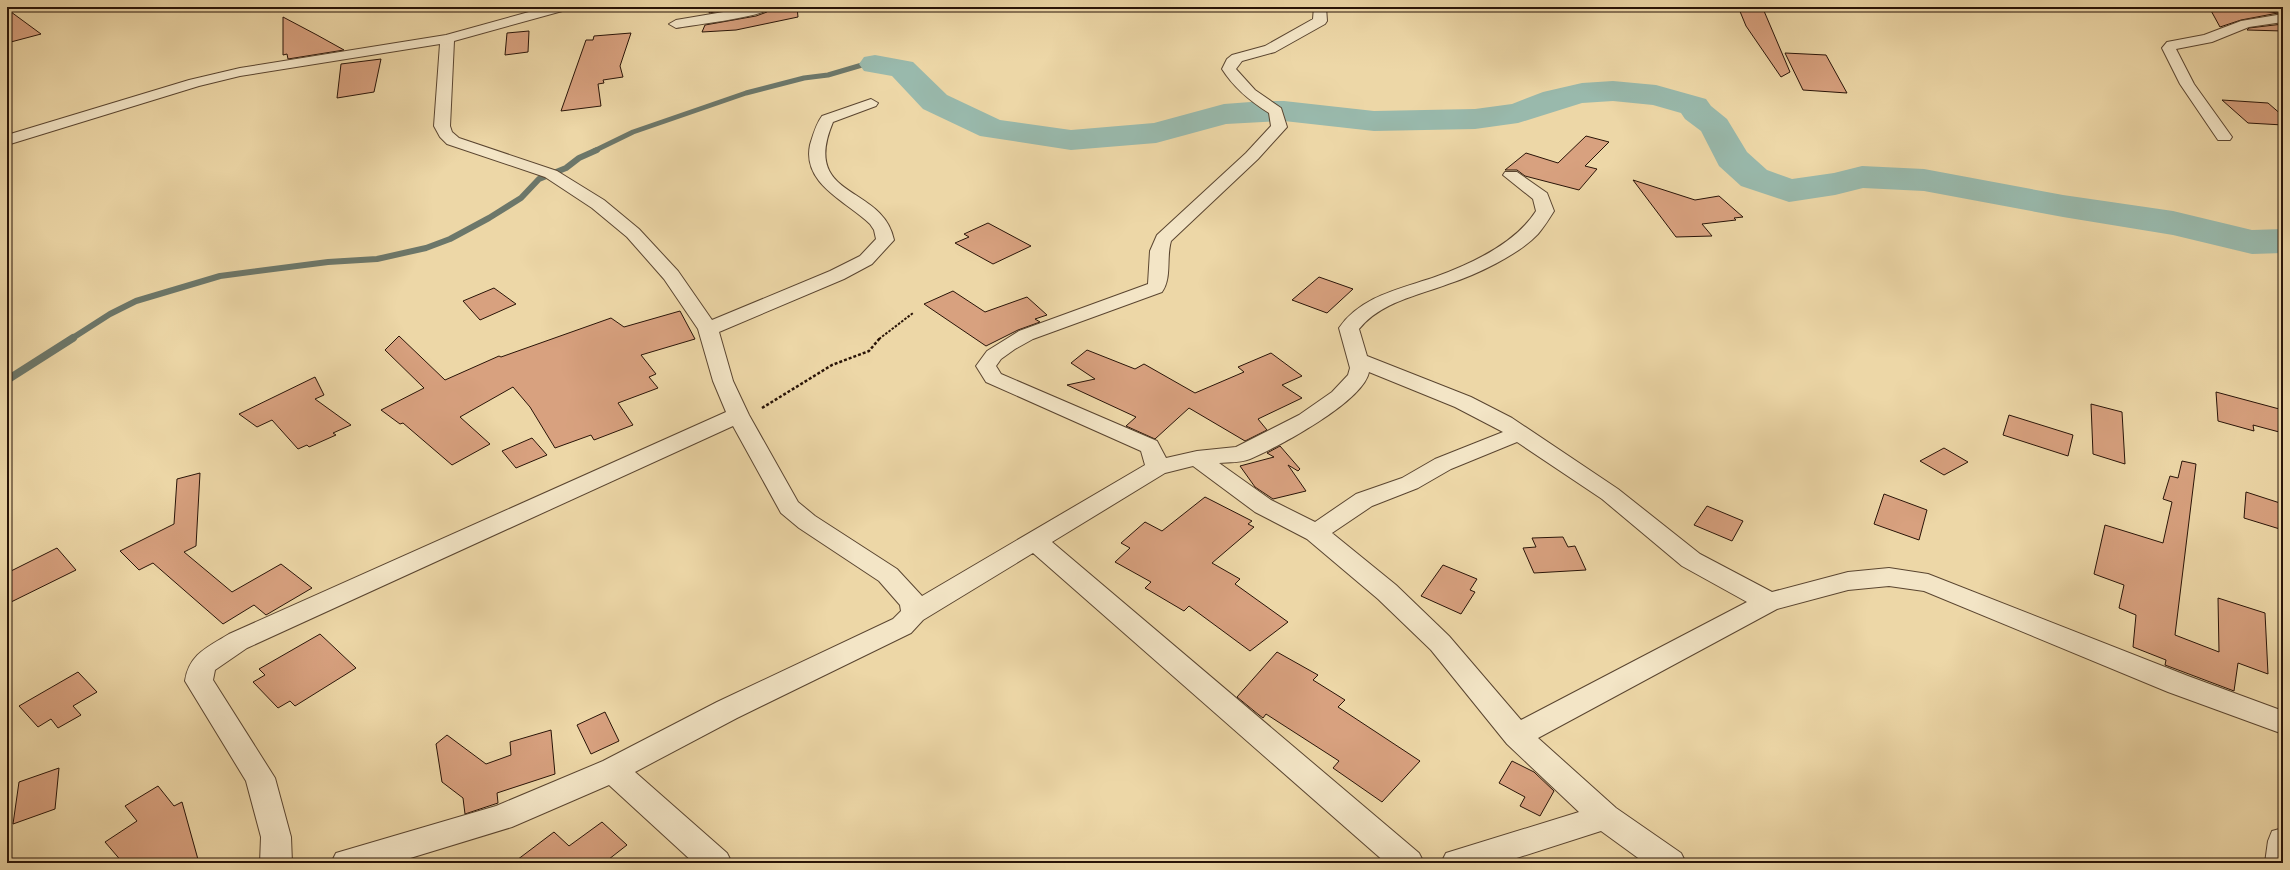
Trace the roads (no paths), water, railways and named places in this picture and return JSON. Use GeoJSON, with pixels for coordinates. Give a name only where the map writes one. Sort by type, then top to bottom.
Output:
{"type":"FeatureCollection","features":[{"type":"Feature","properties":{"kind":"street"},"geometry":{"type":"LineString","coordinates":[[7,140],[194,83],[240,72],[447,39],[561,7]]}},
{"type":"Feature","properties":{"kind":"street"},"geometry":{"type":"LineString","coordinates":[[676,24],[754,11],[765,7]]}},
{"type":"Feature","properties":{"kind":"street"},"geometry":{"type":"LineString","coordinates":[[1156,468],[1153,452],[1149,446],[992,378],[986,366],[989,360],[1014,342],[1052,324],[1155,288],[1158,284],[1159,251],[1162,239],[1252,156],[1279,127],[1276,111],[1253,97],[1237,82],[1229,69],[1232,62],[1237,58],[1270,49],[1312,27],[1320,21],[1320,7]]}},
{"type":"Feature","properties":{"kind":"street"},"geometry":{"type":"LineString","coordinates":[[2224,137],[2187,84],[2169,48],[2172,45],[2207,39],[2246,24],[2283,18]]}},
{"type":"Feature","properties":{"kind":"street"},"geometry":{"type":"LineString","coordinates":[[447,39],[444,65],[442,126],[445,134],[453,141],[551,174],[598,204],[633,232],[671,276],[708,329],[723,381],[739,418],[789,507],[807,522],[888,575],[912,602],[914,613]]}},
{"type":"Feature","properties":{"kind":"street"},"geometry":{"type":"LineString","coordinates":[[708,329],[843,272],[866,260],[885,240],[884,228],[870,214],[829,182],[818,167],[818,154],[823,127],[827,119],[837,114],[871,103]]}},
{"type":"Feature","properties":{"kind":"street"},"geometry":{"type":"LineString","coordinates":[[346,863],[501,818],[613,770],[727,710],[902,626],[914,613],[1156,468],[1197,458],[1241,454],[1307,420],[1339,397],[1358,377],[1360,368],[1349,328],[1356,318],[1385,301],[1445,279],[1510,246],[1532,230],[1545,211],[1541,197],[1511,175]]}},
{"type":"Feature","properties":{"kind":"street"},"geometry":{"type":"LineString","coordinates":[[1358,360],[1463,402],[1504,422],[1610,494],[1691,560],[1769,602]]}},
{"type":"Feature","properties":{"kind":"street"},"geometry":{"type":"LineString","coordinates":[[276,863],[276,837],[260,778],[224,724],[199,681],[200,672],[204,663],[238,641],[739,418]]}},
{"type":"Feature","properties":{"kind":"street"},"geometry":{"type":"LineString","coordinates":[[1316,533],[1364,500],[1410,482],[1444,464],[1520,433]]}},
{"type":"Feature","properties":{"kind":"street"},"geometry":{"type":"LineString","coordinates":[[1197,458],[1263,506],[1316,533],[1387,592],[1440,643],[1517,736],[1605,817],[1670,863]]}},
{"type":"Feature","properties":{"kind":"street"},"geometry":{"type":"LineString","coordinates":[[1035,541],[1408,863]]}},
{"type":"Feature","properties":{"kind":"street"},"geometry":{"type":"LineString","coordinates":[[1517,736],[1698,638],[1769,602],[1848,581],[1889,578],[1928,583],[2178,684],[2283,723]]}},
{"type":"Feature","properties":{"kind":"street"},"geometry":{"type":"LineString","coordinates":[[613,770],[716,863]]}},
{"type":"Feature","properties":{"kind":"street"},"geometry":{"type":"LineString","coordinates":[[1457,863],[1605,817]]}},
{"type":"Feature","properties":{"kind":"street"},"geometry":{"type":"LineString","coordinates":[[2281,863],[2283,841]]}},
{"type":"Feature","properties":{"kind":"waterway"},"geometry":{"type":"LineString","coordinates":[[594,151],[633,132],[746,93],[804,78],[828,75],[862,65],[875,64]]}},
{"type":"Feature","properties":{"kind":"waterway"},"geometry":{"type":"LineString","coordinates":[[875,64],[902,69],[923,92],[935,102],[992,129],[1071,140],[1156,133],[1224,114],[1284,111],[1374,121],[1475,119],[1518,113],[1555,99],[1582,93],[1613,91],[1656,95],[1694,106],[1697,112],[1715,126],[1732,158],[1754,178],[1789,191],[1835,184],[1862,177],[1924,180],[2063,206],[2173,223],[2252,242],[2283,241]]}},
{"type":"Feature","properties":{"kind":"waterway"},"geometry":{"type":"LineString","coordinates":[[71,339],[110,314],[136,301],[220,276],[328,262],[377,259],[426,248],[450,239],[489,218],[521,198],[539,179],[566,168],[579,158],[597,150]]}},
{"type":"Feature","properties":{"kind":"waterway"},"geometry":{"type":"LineString","coordinates":[[7,380],[73,338]]}}]}
